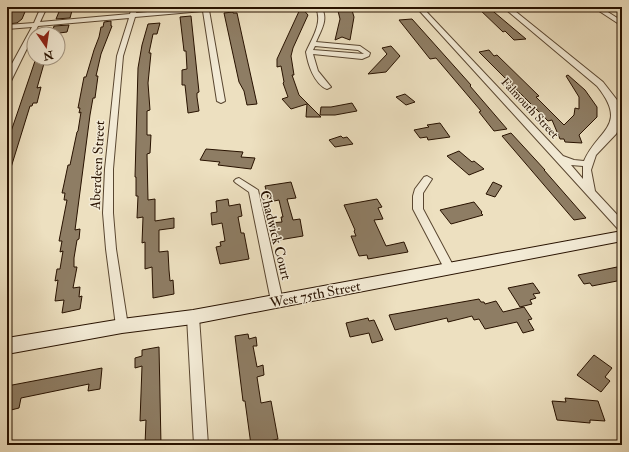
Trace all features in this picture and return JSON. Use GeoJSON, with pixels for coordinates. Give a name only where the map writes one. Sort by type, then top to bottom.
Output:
{"type":"FeatureCollection","features":[{"type":"Feature","properties":{"kind":"main road","name":"West 75th Street"},"geometry":{"type":"LineString","coordinates":[[7,346],[122,326],[193,317],[622,236]]}},
{"type":"Feature","properties":{"kind":"street"},"geometry":{"type":"LineString","coordinates":[[7,81],[44,7]]}},
{"type":"Feature","properties":{"kind":"street"},"geometry":{"type":"LineString","coordinates":[[7,27],[134,11],[225,7]]}},
{"type":"Feature","properties":{"kind":"street"},"geometry":{"type":"LineString","coordinates":[[318,7],[322,18],[309,52],[310,62],[315,73],[328,87]]}},
{"type":"Feature","properties":{"kind":"street","name":"Falmouth Street"},"geometry":{"type":"LineString","coordinates":[[419,7],[622,226]]}},
{"type":"Feature","properties":{"kind":"street"},"geometry":{"type":"LineString","coordinates":[[506,7],[600,84],[612,96],[617,105],[619,116],[617,125],[614,131],[594,152],[588,164],[587,175],[592,193]]}},
{"type":"Feature","properties":{"kind":"street"},"geometry":{"type":"LineString","coordinates":[[596,7],[622,24]]}},
{"type":"Feature","properties":{"kind":"street"},"geometry":{"type":"LineString","coordinates":[[206,9],[221,101]]}},
{"type":"Feature","properties":{"kind":"street","name":"Aberdeen Street"},"geometry":{"type":"LineString","coordinates":[[122,326],[111,249],[108,213],[109,169],[120,56],[134,11]]}},
{"type":"Feature","properties":{"kind":"street"},"geometry":{"type":"LineString","coordinates":[[309,52],[356,57],[365,56],[368,53],[360,48],[313,44]]}},
{"type":"Feature","properties":{"kind":"street"},"geometry":{"type":"LineString","coordinates":[[559,157],[573,163],[588,164]]}},
{"type":"Feature","properties":{"kind":"street"},"geometry":{"type":"LineString","coordinates":[[427,179],[418,192],[416,200],[418,209],[450,269]]}},
{"type":"Feature","properties":{"kind":"street","name":"Chadwick Court"},"geometry":{"type":"LineString","coordinates":[[240,181],[253,190],[277,301]]}},
{"type":"Feature","properties":{"kind":"street"},"geometry":{"type":"LineString","coordinates":[[193,317],[201,445]]}},
{"type":"Feature","properties":{"kind":"building"},"geometry":{"type":"Polygon","coordinates":[[[27,7],[22,19],[17,23],[7,24],[7,17],[9,17],[14,8],[27,7]]]}},
{"type":"Feature","properties":{"kind":"building"},"geometry":{"type":"Polygon","coordinates":[[[61,7],[73,7],[70,18],[56,19],[61,7]]]}},
{"type":"Feature","properties":{"kind":"building"},"geometry":{"type":"Polygon","coordinates":[[[301,7],[308,15],[293,48],[291,56],[294,75],[292,75],[299,95],[321,117],[306,117],[307,104],[291,109],[282,99],[288,97],[283,83],[281,66],[277,67],[277,59],[301,7]]]}},
{"type":"Feature","properties":{"kind":"building"},"geometry":{"type":"Polygon","coordinates":[[[337,7],[351,7],[354,17],[350,40],[342,37],[335,40],[340,19],[337,7]]]}},
{"type":"Feature","properties":{"kind":"building"},"geometry":{"type":"Polygon","coordinates":[[[477,7],[488,7],[526,39],[514,40],[505,31],[503,32],[477,7]]]}},
{"type":"Feature","properties":{"kind":"building"},"geometry":{"type":"Polygon","coordinates":[[[224,13],[237,13],[257,104],[247,105],[244,91],[239,82],[224,13]]]}},
{"type":"Feature","properties":{"kind":"building"},"geometry":{"type":"Polygon","coordinates":[[[191,16],[199,92],[197,93],[197,97],[199,111],[188,113],[185,85],[182,85],[182,70],[187,69],[186,51],[184,51],[180,17],[191,16]]]}},
{"type":"Feature","properties":{"kind":"building"},"geometry":{"type":"Polygon","coordinates":[[[412,19],[471,85],[470,86],[507,129],[494,131],[479,112],[481,111],[436,58],[430,59],[399,20],[412,19]]]}},
{"type":"Feature","properties":{"kind":"building"},"geometry":{"type":"Polygon","coordinates":[[[111,21],[112,26],[101,54],[96,76],[98,76],[95,98],[93,98],[90,115],[75,230],[80,229],[74,258],[74,267],[77,267],[73,288],[80,287],[79,297],[82,296],[80,309],[62,313],[64,300],[55,301],[58,280],[55,281],[57,269],[60,269],[63,251],[60,252],[62,241],[59,241],[67,200],[64,200],[65,193],[62,193],[78,131],[81,112],[79,113],[80,108],[78,108],[84,77],[86,77],[101,27],[103,27],[104,22],[111,21]]]}},
{"type":"Feature","properties":{"kind":"building"},"geometry":{"type":"Polygon","coordinates":[[[160,23],[157,34],[153,34],[149,53],[151,53],[148,83],[150,110],[147,111],[147,135],[151,135],[150,153],[147,154],[148,200],[155,199],[155,221],[174,218],[174,228],[159,230],[159,252],[168,251],[170,281],[173,280],[174,294],[153,298],[152,267],[145,269],[145,242],[142,243],[143,217],[137,218],[138,196],[136,196],[135,177],[138,68],[148,24],[160,23]]]}},
{"type":"Feature","properties":{"kind":"building"},"geometry":{"type":"Polygon","coordinates":[[[69,25],[66,32],[66,26],[54,26],[69,25]]]}},
{"type":"Feature","properties":{"kind":"building"},"geometry":{"type":"Polygon","coordinates":[[[391,46],[400,56],[386,72],[368,74],[387,54],[382,48],[391,46]]]}},
{"type":"Feature","properties":{"kind":"building"},"geometry":{"type":"Polygon","coordinates":[[[489,50],[494,56],[497,55],[539,96],[536,97],[564,125],[574,115],[575,108],[579,109],[579,97],[566,76],[568,75],[585,90],[597,107],[597,117],[579,135],[582,143],[565,142],[564,139],[560,139],[552,120],[548,121],[479,52],[489,50]]]}},
{"type":"Feature","properties":{"kind":"building"},"geometry":{"type":"Polygon","coordinates":[[[33,66],[43,66],[37,88],[41,87],[37,103],[33,103],[32,106],[30,106],[9,174],[7,173],[7,143],[33,66]]]}},
{"type":"Feature","properties":{"kind":"building"},"geometry":{"type":"Polygon","coordinates":[[[405,94],[415,102],[406,105],[396,97],[405,94]]]}},
{"type":"Feature","properties":{"kind":"building"},"geometry":{"type":"Polygon","coordinates":[[[352,103],[357,111],[335,115],[320,115],[321,107],[331,107],[352,103]]]}},
{"type":"Feature","properties":{"kind":"building"},"geometry":{"type":"Polygon","coordinates":[[[440,123],[450,137],[428,140],[427,137],[420,138],[414,130],[429,127],[427,125],[440,123]]]}},
{"type":"Feature","properties":{"kind":"building"},"geometry":{"type":"Polygon","coordinates":[[[511,133],[586,218],[574,220],[502,136],[511,133]]]}},
{"type":"Feature","properties":{"kind":"building"},"geometry":{"type":"Polygon","coordinates":[[[341,136],[343,138],[347,137],[353,144],[335,147],[329,140],[341,136]]]}},
{"type":"Feature","properties":{"kind":"building"},"geometry":{"type":"Polygon","coordinates":[[[206,149],[243,152],[241,157],[255,158],[251,169],[218,165],[220,162],[200,160],[206,149]]]}},
{"type":"Feature","properties":{"kind":"building"},"geometry":{"type":"Polygon","coordinates":[[[459,151],[472,162],[474,161],[484,169],[469,175],[447,156],[459,151]]]}},
{"type":"Feature","properties":{"kind":"building"},"geometry":{"type":"Polygon","coordinates":[[[291,182],[296,198],[287,199],[293,220],[300,219],[303,236],[279,240],[277,232],[273,233],[271,223],[282,222],[281,217],[283,217],[279,200],[269,202],[265,186],[291,182]]]}},
{"type":"Feature","properties":{"kind":"building"},"geometry":{"type":"Polygon","coordinates":[[[493,182],[502,186],[495,197],[486,194],[493,182]]]}},
{"type":"Feature","properties":{"kind":"building"},"geometry":{"type":"Polygon","coordinates":[[[228,199],[229,206],[240,204],[242,216],[238,217],[241,233],[244,233],[249,259],[220,264],[216,247],[221,246],[220,242],[225,241],[222,223],[212,225],[211,213],[217,212],[216,201],[228,199]]]}},
{"type":"Feature","properties":{"kind":"building"},"geometry":{"type":"Polygon","coordinates":[[[377,199],[382,207],[378,208],[383,219],[374,220],[386,246],[404,242],[408,252],[368,259],[367,255],[359,256],[351,236],[356,236],[355,230],[344,205],[377,199]]]}},
{"type":"Feature","properties":{"kind":"building"},"geometry":{"type":"Polygon","coordinates":[[[474,202],[483,215],[451,224],[440,210],[474,202]]]}},
{"type":"Feature","properties":{"kind":"building"},"geometry":{"type":"Polygon","coordinates":[[[622,266],[622,280],[592,286],[590,283],[584,284],[578,275],[622,266]]]}},
{"type":"Feature","properties":{"kind":"building"},"geometry":{"type":"Polygon","coordinates":[[[533,283],[540,293],[533,294],[536,298],[530,300],[532,304],[520,307],[508,288],[533,283]]]}},
{"type":"Feature","properties":{"kind":"building"},"geometry":{"type":"Polygon","coordinates":[[[479,299],[485,304],[496,301],[503,312],[524,307],[532,319],[528,320],[534,330],[523,333],[517,322],[485,329],[479,319],[474,320],[472,316],[448,322],[447,318],[395,330],[389,315],[479,299]]]}},
{"type":"Feature","properties":{"kind":"building"},"geometry":{"type":"Polygon","coordinates":[[[368,318],[369,321],[374,320],[383,340],[372,343],[369,333],[350,337],[346,323],[368,318]]]}},
{"type":"Feature","properties":{"kind":"building"},"geometry":{"type":"Polygon","coordinates":[[[248,334],[249,339],[256,337],[257,346],[253,346],[257,367],[263,365],[264,375],[257,377],[261,403],[271,401],[278,439],[253,445],[251,445],[245,401],[243,401],[235,336],[248,334]]]}},
{"type":"Feature","properties":{"kind":"building"},"geometry":{"type":"Polygon","coordinates":[[[159,347],[161,445],[145,445],[146,420],[140,421],[142,366],[135,368],[135,358],[142,356],[142,350],[159,347]]]}},
{"type":"Feature","properties":{"kind":"building"},"geometry":{"type":"Polygon","coordinates":[[[594,355],[612,368],[605,377],[610,381],[601,392],[577,375],[594,355]]]}},
{"type":"Feature","properties":{"kind":"building"},"geometry":{"type":"Polygon","coordinates":[[[102,368],[100,389],[88,391],[89,384],[21,398],[19,408],[7,411],[7,386],[102,368]]]}},
{"type":"Feature","properties":{"kind":"building"},"geometry":{"type":"Polygon","coordinates":[[[565,398],[598,401],[605,421],[590,420],[590,423],[557,420],[552,401],[566,402],[565,398]]]}}]}
